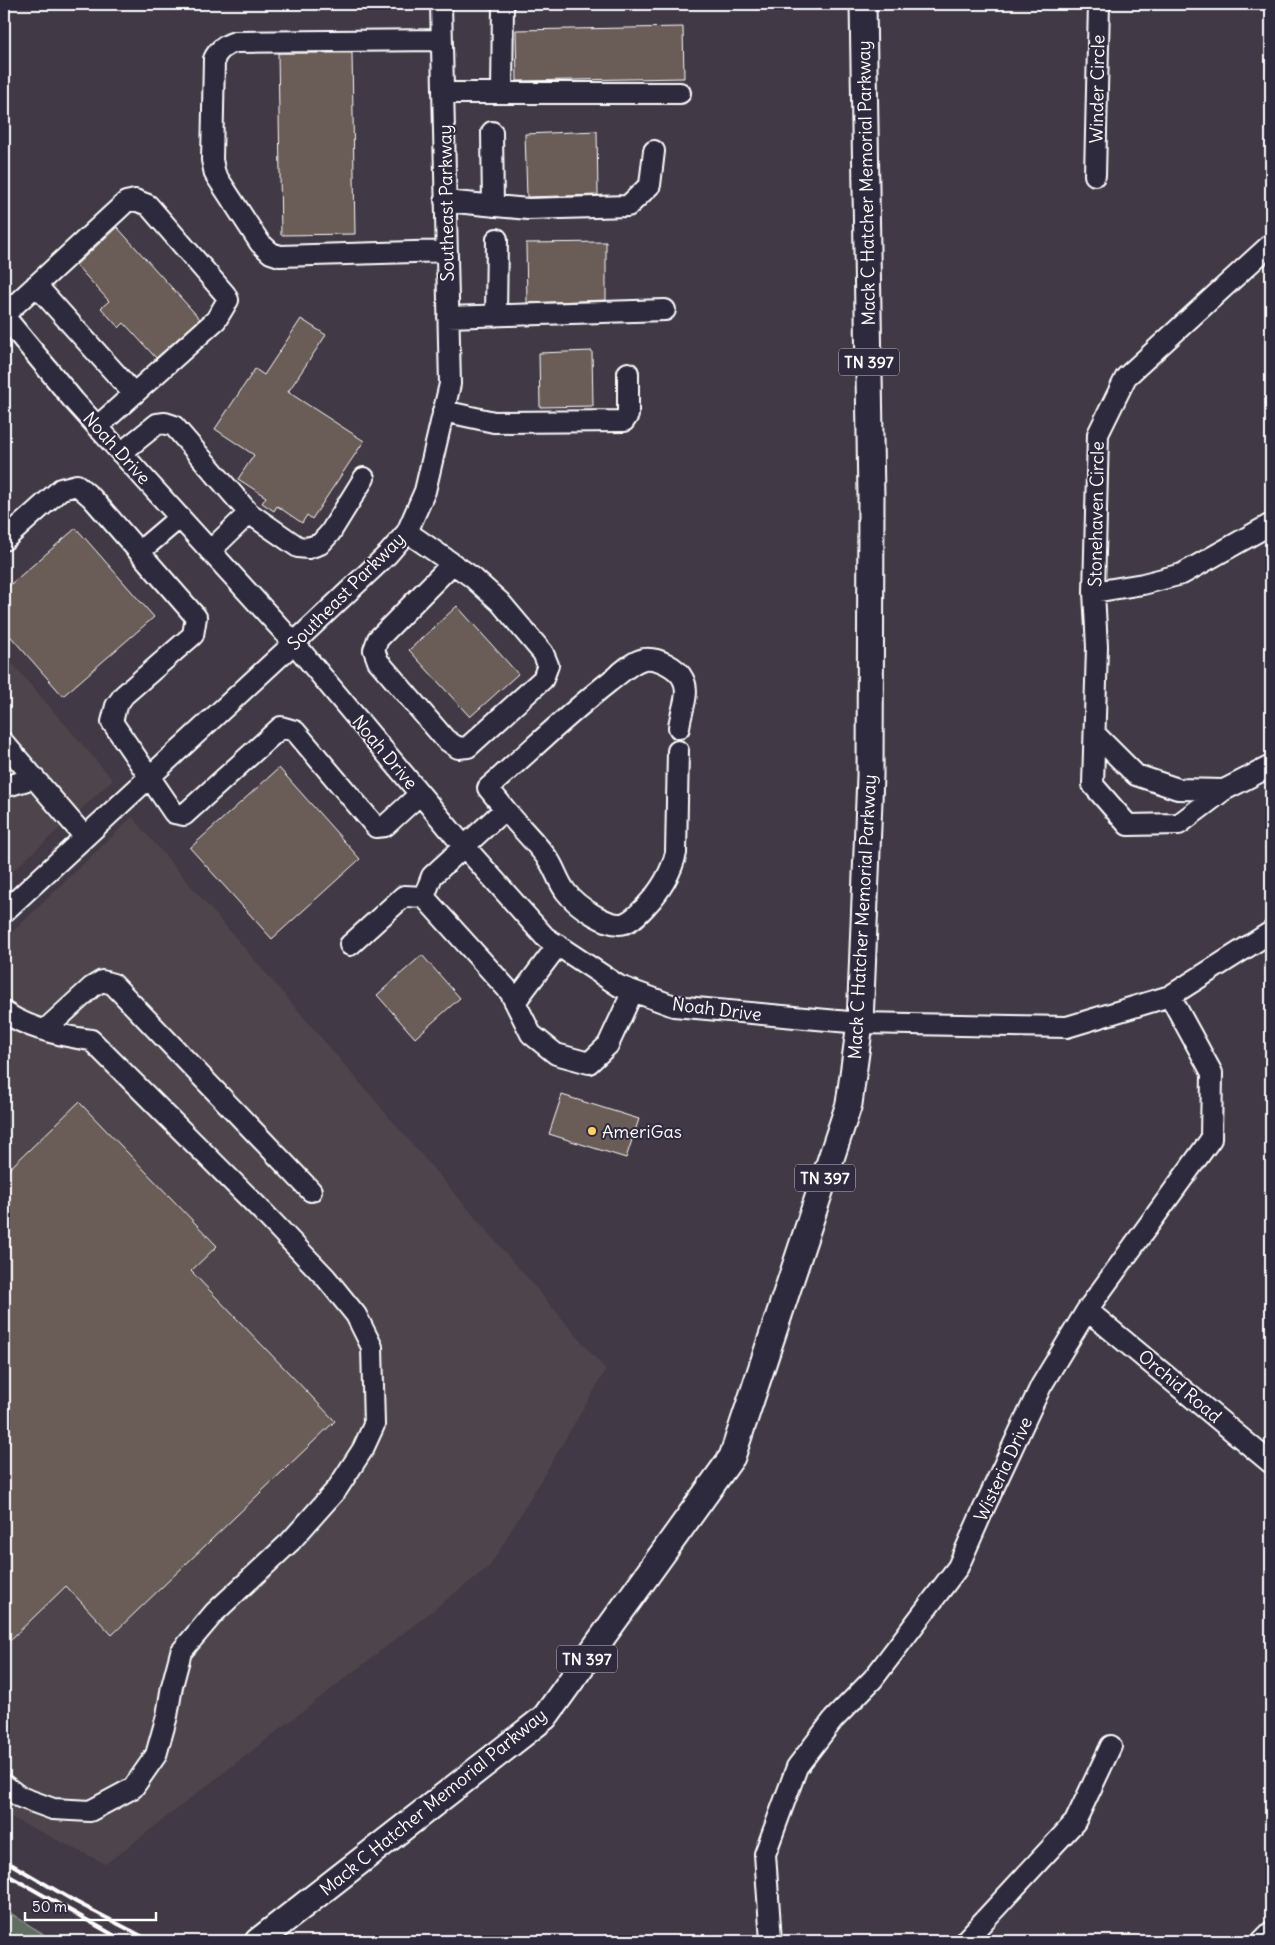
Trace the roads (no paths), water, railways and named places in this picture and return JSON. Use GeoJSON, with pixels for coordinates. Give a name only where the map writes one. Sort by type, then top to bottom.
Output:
{"type":"FeatureCollection","features":[{"type":"Feature","properties":{"kind":"main road","name":"Mack C Hatcher Memorial Parkway"},"geometry":{"type":"LineString","coordinates":[[258,1941],[544,1718],[732,1457],[849,1104],[860,1023],[870,776],[871,506],[863,4]]}},
{"type":"Feature","properties":{"kind":"street","name":"Southeast Parkway"},"geometry":{"type":"LineString","coordinates":[[4,912],[294,643],[388,554],[407,532],[425,491],[450,384],[441,4]]}},
{"type":"Feature","properties":{"kind":"street"},"geometry":{"type":"LineString","coordinates":[[502,93],[503,4]]}},
{"type":"Feature","properties":{"kind":"street","name":"Winder Circle"},"geometry":{"type":"LineString","coordinates":[[1095,175],[1099,4]]}},
{"type":"Feature","properties":{"kind":"street"},"geometry":{"type":"LineString","coordinates":[[442,40],[234,42],[228,44],[217,53],[214,59],[212,160],[215,174],[260,244],[271,254],[280,256],[447,251]]}},
{"type":"Feature","properties":{"kind":"street"},"geometry":{"type":"LineString","coordinates":[[443,93],[680,93]]}},
{"type":"Feature","properties":{"kind":"street"},"geometry":{"type":"LineString","coordinates":[[492,132],[493,206]]}},
{"type":"Feature","properties":{"kind":"street"},"geometry":{"type":"LineString","coordinates":[[446,201],[528,209],[628,206],[650,185],[654,151]]}},
{"type":"Feature","properties":{"kind":"street"},"geometry":{"type":"LineString","coordinates":[[4,316],[126,202],[135,200],[148,204],[225,294],[228,300],[216,320],[97,427]]}},
{"type":"Feature","properties":{"kind":"street"},"geometry":{"type":"LineString","coordinates":[[496,316],[497,239]]}},
{"type":"Feature","properties":{"kind":"street","name":"Stonehaven Circle"},"geometry":{"type":"LineString","coordinates":[[1271,244],[1126,377],[1098,434],[1094,592],[1097,647],[1096,735],[1093,785],[1128,825],[1179,824],[1224,790],[1271,766]]}},
{"type":"Feature","properties":{"kind":"street"},"geometry":{"type":"LineString","coordinates":[[36,285],[134,394]]}},
{"type":"Feature","properties":{"kind":"street"},"geometry":{"type":"LineString","coordinates":[[448,317],[666,310]]}},
{"type":"Feature","properties":{"kind":"street","name":"Noah Drive"},"geometry":{"type":"LineString","coordinates":[[4,316],[97,427],[294,643],[464,846],[545,937],[619,986],[674,1006],[860,1023],[1067,1027],[1170,996],[1271,932]]}},
{"type":"Feature","properties":{"kind":"street"},"geometry":{"type":"LineString","coordinates":[[443,412],[494,422],[624,422],[628,415],[628,373]]}},
{"type":"Feature","properties":{"kind":"street"},"geometry":{"type":"LineString","coordinates":[[121,453],[157,424],[165,423],[174,426],[249,513],[298,547],[308,548],[320,544],[330,533],[364,478]]}},
{"type":"Feature","properties":{"kind":"street"},"geometry":{"type":"LineString","coordinates":[[4,540],[61,489],[77,485],[92,498],[196,617],[193,635],[124,695],[116,706],[112,722],[174,813],[184,815],[281,727],[295,731],[376,826],[385,826],[420,794]]}},
{"type":"Feature","properties":{"kind":"street"},"geometry":{"type":"LineString","coordinates":[[210,551],[249,513]]}},
{"type":"Feature","properties":{"kind":"street"},"geometry":{"type":"LineString","coordinates":[[140,552],[180,517]]}},
{"type":"Feature","properties":{"kind":"street"},"geometry":{"type":"LineString","coordinates":[[1094,592],[1142,584],[1182,574],[1271,524]]}},
{"type":"Feature","properties":{"kind":"street"},"geometry":{"type":"LineString","coordinates":[[407,532],[472,577],[500,602],[543,653],[548,665],[543,679],[524,697],[468,747],[458,748],[438,732],[378,662],[374,650],[378,639],[452,564]]}},
{"type":"Feature","properties":{"kind":"street"},"geometry":{"type":"LineString","coordinates":[[678,752],[676,853],[673,868],[654,898],[624,924],[614,923],[595,916],[576,903],[563,887],[550,862],[488,788],[597,692],[633,664],[645,659],[660,661],[673,668],[683,679],[686,692],[679,728]]}},
{"type":"Feature","properties":{"kind":"street","name":"Stonehaven Circle"},"geometry":{"type":"LineString","coordinates":[[1096,735],[1136,775],[1178,789],[1224,790]]}},
{"type":"Feature","properties":{"kind":"street"},"geometry":{"type":"LineString","coordinates":[[4,743],[85,837]]}},
{"type":"Feature","properties":{"kind":"street"},"geometry":{"type":"LineString","coordinates":[[4,787],[34,778]]}},
{"type":"Feature","properties":{"kind":"street"},"geometry":{"type":"LineString","coordinates":[[424,897],[432,876],[505,810]]}},
{"type":"Feature","properties":{"kind":"street"},"geometry":{"type":"LineString","coordinates":[[350,945],[404,896],[424,897],[510,992],[531,1034],[556,1054],[589,1062],[608,1045],[633,991]]}},
{"type":"Feature","properties":{"kind":"street"},"geometry":{"type":"LineString","coordinates":[[515,1002],[558,945]]}},
{"type":"Feature","properties":{"kind":"street"},"geometry":{"type":"LineString","coordinates":[[45,1030],[92,987],[102,981],[113,984],[311,1191]]}},
{"type":"Feature","properties":{"kind":"street","name":"Wisteria Drive"},"geometry":{"type":"LineString","coordinates":[[771,1941],[766,1854],[797,1767],[833,1720],[873,1679],[958,1567],[1041,1386],[1087,1310],[1211,1139],[1212,1073],[1170,996]]}},
{"type":"Feature","properties":{"kind":"street"},"geometry":{"type":"LineString","coordinates":[[4,1014],[61,1036],[91,1040],[262,1211],[344,1300],[356,1315],[372,1347],[374,1425],[363,1449],[337,1489],[290,1542],[215,1612],[181,1652],[172,1686],[168,1716],[156,1754],[133,1788],[90,1812],[53,1809],[20,1797],[4,1784]]}},
{"type":"Feature","properties":{"kind":"street","name":"Orchid Road"},"geometry":{"type":"LineString","coordinates":[[1087,1310],[1270,1459]]}},
{"type":"Feature","properties":{"kind":"street"},"geometry":{"type":"LineString","coordinates":[[965,1941],[1075,1822],[1111,1746]]}},
{"type":"Feature","properties":{"kind":"street"},"geometry":{"type":"LineString","coordinates":[[1262,1941],[1271,1932]]}},
{"type":"Feature","properties":{"kind":"railway"},"geometry":{"type":"LineString","coordinates":[[4,1860],[76,1902],[151,1941]]}},
{"type":"Feature","properties":{"kind":"railway"},"geometry":{"type":"LineString","coordinates":[[4,1873],[124,1941]]}},
{"type":"Feature","properties":{"kind":"place","name":"AmeriGas"},"geometry":{"type":"Point","coordinates":[592,1131]}}]}
